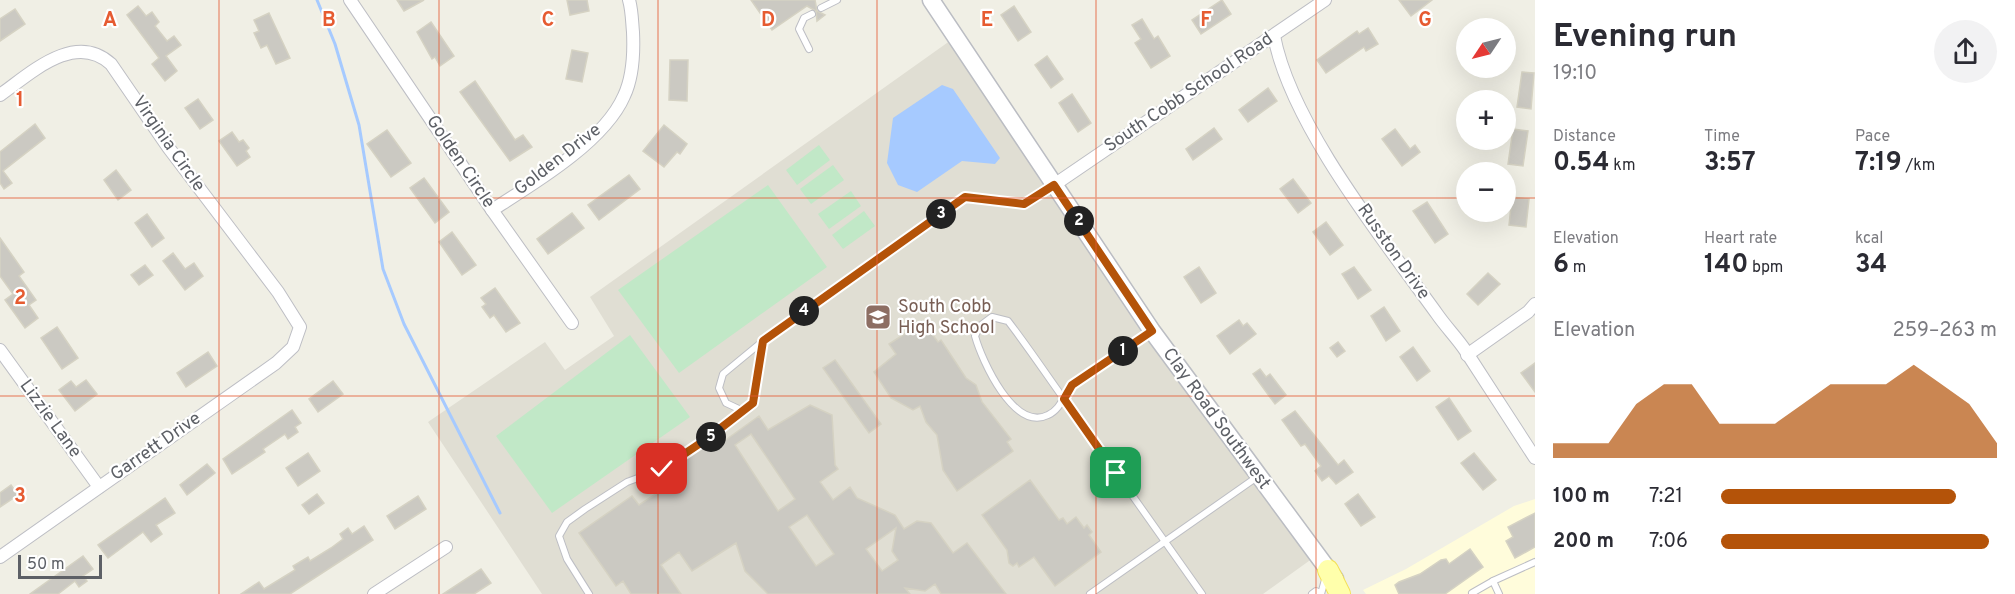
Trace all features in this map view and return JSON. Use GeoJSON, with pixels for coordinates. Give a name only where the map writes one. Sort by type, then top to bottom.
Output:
{"type":"FeatureCollection","features":[{"type":"Feature","properties":{"kind":"main road"},"geometry":{"type":"LineString","coordinates":[[1327,594],[1328,570]]}},
{"type":"Feature","properties":{"kind":"street","name":"Golden Circle"},"geometry":{"type":"LineString","coordinates":[[350,0],[492,210],[572,323]]}},
{"type":"Feature","properties":{"kind":"street","name":"Golden Drive"},"geometry":{"type":"LineString","coordinates":[[492,210],[579,149],[616,110],[629,82],[632,64],[633,43],[629,0]]}},
{"type":"Feature","properties":{"kind":"street","name":"Clay Road Southwest"},"geometry":{"type":"LineString","coordinates":[[931,0],[1152,331],[1257,477],[1347,594]]}},
{"type":"Feature","properties":{"kind":"street","name":"South Cobb School Road"},"geometry":{"type":"LineString","coordinates":[[1054,185],[1325,0]]}},
{"type":"Feature","properties":{"kind":"street","name":"Russton Drive"},"geometry":{"type":"LineString","coordinates":[[1274,36],[1295,97],[1319,143],[1374,225],[1467,355],[1535,458]]}},
{"type":"Feature","properties":{"kind":"street","name":"Virginia Circle"},"geometry":{"type":"LineString","coordinates":[[0,95],[39,67],[67,53],[93,51],[103,57],[111,64],[168,147],[278,292],[300,327]]}},
{"type":"Feature","properties":{"kind":"street"},"geometry":{"type":"LineString","coordinates":[[1467,355],[1528,312],[1535,304]]}},
{"type":"Feature","properties":{"kind":"street","name":"Garrett Drive"},"geometry":{"type":"LineString","coordinates":[[0,557],[276,363],[293,347],[300,327]]}},
{"type":"Feature","properties":{"kind":"street","name":"Lizzie Lane"},"geometry":{"type":"LineString","coordinates":[[0,350],[99,487]]}},
{"type":"Feature","properties":{"kind":"street"},"geometry":{"type":"LineString","coordinates":[[374,594],[446,547]]}},
{"type":"Feature","properties":{"kind":"lane"},"geometry":{"type":"LineString","coordinates":[[821,9],[837,0]]}},
{"type":"Feature","properties":{"kind":"lane"},"geometry":{"type":"LineString","coordinates":[[809,49],[799,29],[804,18],[812,14]]}},
{"type":"Feature","properties":{"kind":"lane"},"geometry":{"type":"LineString","coordinates":[[741,410],[726,403],[719,388],[723,374],[763,341],[965,197],[1024,204],[1054,185]]}},
{"type":"Feature","properties":{"kind":"lane"},"geometry":{"type":"LineString","coordinates":[[1152,331],[1072,385],[1064,399],[1055,412],[1045,417],[1032,418],[1019,409],[996,386],[981,359],[975,336],[980,326],[992,317],[1008,321],[1064,399],[1165,541],[1202,594]]}},
{"type":"Feature","properties":{"kind":"lane"},"geometry":{"type":"LineString","coordinates":[[589,594],[567,559],[559,536],[567,522],[627,482],[662,469],[708,438],[741,410],[753,403],[763,341]]}},
{"type":"Feature","properties":{"kind":"lane"},"geometry":{"type":"LineString","coordinates":[[1090,594],[1257,477]]}},
{"type":"Feature","properties":{"kind":"lane"},"geometry":{"type":"LineString","coordinates":[[1472,593],[1535,562]]}},
{"type":"Feature","properties":{"kind":"lane"},"geometry":{"type":"LineString","coordinates":[[1493,581],[1499,594]]}},
{"type":"Feature","properties":{"kind":"lane"},"geometry":{"type":"LineString","coordinates":[[1312,594],[1316,591],[1327,594]]}},
{"type":"Feature","properties":{"kind":"shaded area","name":"South Cobb High School"},"geometry":{"type":"Polygon","coordinates":[[[961,33],[1053,175],[1320,553],[1263,594],[542,594],[428,422],[545,342],[565,370],[614,336],[590,297],[961,33]]]}},
{"type":"Feature","properties":{"kind":"shaded area"},"geometry":{"type":"Polygon","coordinates":[[[1535,499],[1535,594],[1366,594],[1363,590],[1406,569],[1514,506],[1535,499]]]}},
{"type":"Feature","properties":{"kind":"green space"},"geometry":{"type":"Polygon","coordinates":[[[819,145],[830,160],[797,185],[786,170],[819,145]]]}},
{"type":"Feature","properties":{"kind":"green space"},"geometry":{"type":"Polygon","coordinates":[[[833,165],[844,180],[811,204],[800,189],[833,165]]]}},
{"type":"Feature","properties":{"kind":"green space"},"geometry":{"type":"Polygon","coordinates":[[[768,185],[827,267],[679,373],[618,290],[768,185]]]}},
{"type":"Feature","properties":{"kind":"green space"},"geometry":{"type":"Polygon","coordinates":[[[851,191],[861,206],[829,229],[818,214],[851,191]]]}},
{"type":"Feature","properties":{"kind":"green space"},"geometry":{"type":"Polygon","coordinates":[[[864,211],[875,226],[843,249],[832,235],[864,211]]]}},
{"type":"Feature","properties":{"kind":"green space"},"geometry":{"type":"Polygon","coordinates":[[[630,335],[690,417],[552,513],[496,436],[630,335]]]}},
{"type":"Feature","properties":{"kind":"water"},"geometry":{"type":"Polygon","coordinates":[[[942,85],[953,89],[1000,158],[995,164],[962,161],[917,192],[898,185],[887,163],[893,118],[942,85]]]}},
{"type":"Feature","properties":{"kind":"building"},"geometry":{"type":"Polygon","coordinates":[[[397,0],[424,0],[404,11],[397,0]]]}},
{"type":"Feature","properties":{"kind":"building"},"geometry":{"type":"Polygon","coordinates":[[[567,0],[587,0],[589,11],[570,15],[567,0]]]}},
{"type":"Feature","properties":{"kind":"building"},"geometry":{"type":"Polygon","coordinates":[[[751,0],[815,0],[817,11],[825,15],[817,21],[816,11],[807,6],[772,30],[751,0]]]}},
{"type":"Feature","properties":{"kind":"building"},"geometry":{"type":"Polygon","coordinates":[[[1222,0],[1231,14],[1201,34],[1192,20],[1222,0]]]}},
{"type":"Feature","properties":{"kind":"building"},"geometry":{"type":"Polygon","coordinates":[[[1399,0],[1432,0],[1411,16],[1399,0]]]}},
{"type":"Feature","properties":{"kind":"building"},"geometry":{"type":"Polygon","coordinates":[[[138,6],[146,16],[152,12],[159,22],[155,26],[167,41],[174,36],[181,45],[166,56],[177,71],[165,81],[152,64],[159,58],[127,15],[138,6]]]}},
{"type":"Feature","properties":{"kind":"building"},"geometry":{"type":"Polygon","coordinates":[[[1014,6],[1031,32],[1018,41],[1001,15],[1014,6]]]}},
{"type":"Feature","properties":{"kind":"building"},"geometry":{"type":"Polygon","coordinates":[[[15,9],[25,24],[0,41],[0,19],[15,9]]]}},
{"type":"Feature","properties":{"kind":"building"},"geometry":{"type":"Polygon","coordinates":[[[269,13],[290,58],[276,64],[267,45],[261,48],[254,33],[259,31],[254,20],[269,13]]]}},
{"type":"Feature","properties":{"kind":"building"},"geometry":{"type":"Polygon","coordinates":[[[1142,19],[1154,39],[1158,36],[1170,56],[1151,68],[1135,43],[1141,39],[1132,25],[1142,19]]]}},
{"type":"Feature","properties":{"kind":"building"},"geometry":{"type":"Polygon","coordinates":[[[431,22],[454,56],[440,66],[435,57],[432,59],[417,32],[431,22]]]}},
{"type":"Feature","properties":{"kind":"building"},"geometry":{"type":"Polygon","coordinates":[[[1368,28],[1378,44],[1366,51],[1364,47],[1326,73],[1317,60],[1357,31],[1359,34],[1368,28]]]}},
{"type":"Feature","properties":{"kind":"building"},"geometry":{"type":"Polygon","coordinates":[[[572,50],[588,53],[582,82],[566,79],[572,50]]]}},
{"type":"Feature","properties":{"kind":"building"},"geometry":{"type":"Polygon","coordinates":[[[1047,56],[1063,79],[1051,88],[1035,65],[1047,56]]]}},
{"type":"Feature","properties":{"kind":"building"},"geometry":{"type":"Polygon","coordinates":[[[670,60],[688,60],[687,101],[669,100],[670,60]]]}},
{"type":"Feature","properties":{"kind":"building"},"geometry":{"type":"Polygon","coordinates":[[[1522,72],[1534,73],[1531,109],[1517,107],[1522,72]]]}},
{"type":"Feature","properties":{"kind":"building"},"geometry":{"type":"Polygon","coordinates":[[[475,81],[515,140],[523,135],[532,147],[510,161],[460,92],[475,81]]]}},
{"type":"Feature","properties":{"kind":"building"},"geometry":{"type":"Polygon","coordinates":[[[1268,88],[1277,101],[1248,122],[1239,110],[1268,88]]]}},
{"type":"Feature","properties":{"kind":"building"},"geometry":{"type":"Polygon","coordinates":[[[1072,94],[1091,123],[1078,132],[1059,103],[1072,94]]]}},
{"type":"Feature","properties":{"kind":"building"},"geometry":{"type":"Polygon","coordinates":[[[198,99],[213,120],[200,129],[185,108],[198,99]]]}},
{"type":"Feature","properties":{"kind":"building"},"geometry":{"type":"Polygon","coordinates":[[[35,124],[45,138],[3,171],[12,183],[4,189],[0,183],[0,152],[35,124]]]}},
{"type":"Feature","properties":{"kind":"building"},"geometry":{"type":"Polygon","coordinates":[[[664,125],[687,144],[680,154],[677,152],[664,167],[643,151],[664,125]]]}},
{"type":"Feature","properties":{"kind":"building"},"geometry":{"type":"Polygon","coordinates":[[[1214,128],[1222,139],[1193,160],[1186,149],[1214,128]]]}},
{"type":"Feature","properties":{"kind":"building"},"geometry":{"type":"Polygon","coordinates":[[[1395,129],[1410,149],[1415,145],[1420,152],[1402,166],[1382,139],[1395,129]]]}},
{"type":"Feature","properties":{"kind":"building"},"geometry":{"type":"Polygon","coordinates":[[[1516,129],[1528,131],[1523,166],[1516,165],[1516,162],[1508,162],[1510,150],[1516,150],[1516,129]]]}},
{"type":"Feature","properties":{"kind":"building"},"geometry":{"type":"Polygon","coordinates":[[[387,130],[411,163],[391,177],[367,144],[387,130]]]}},
{"type":"Feature","properties":{"kind":"building"},"geometry":{"type":"Polygon","coordinates":[[[232,132],[239,142],[243,140],[249,148],[246,151],[250,157],[237,166],[219,141],[232,132]]]}},
{"type":"Feature","properties":{"kind":"building"},"geometry":{"type":"Polygon","coordinates":[[[116,170],[131,190],[118,200],[104,180],[116,170]]]}},
{"type":"Feature","properties":{"kind":"building"},"geometry":{"type":"Polygon","coordinates":[[[629,175],[640,189],[599,220],[588,205],[629,175]]]}},
{"type":"Feature","properties":{"kind":"building"},"geometry":{"type":"Polygon","coordinates":[[[424,178],[449,212],[435,223],[410,188],[424,178]]]}},
{"type":"Feature","properties":{"kind":"building"},"geometry":{"type":"Polygon","coordinates":[[[1293,179],[1311,203],[1298,213],[1280,189],[1293,179]]]}},
{"type":"Feature","properties":{"kind":"building"},"geometry":{"type":"Polygon","coordinates":[[[1516,197],[1529,199],[1526,227],[1509,225],[1509,222],[1516,222],[1516,197]]]}},
{"type":"Feature","properties":{"kind":"building"},"geometry":{"type":"Polygon","coordinates":[[[1427,202],[1448,234],[1435,243],[1413,211],[1427,202]]]}},
{"type":"Feature","properties":{"kind":"building"},"geometry":{"type":"Polygon","coordinates":[[[572,213],[584,228],[548,254],[537,239],[572,213]]]}},
{"type":"Feature","properties":{"kind":"building"},"geometry":{"type":"Polygon","coordinates":[[[147,214],[164,238],[152,247],[135,223],[147,214]]]}},
{"type":"Feature","properties":{"kind":"building"},"geometry":{"type":"Polygon","coordinates":[[[1326,222],[1343,245],[1330,255],[1313,232],[1326,222]]]}},
{"type":"Feature","properties":{"kind":"building"},"geometry":{"type":"Polygon","coordinates":[[[452,232],[476,265],[462,275],[439,242],[452,232]]]}},
{"type":"Feature","properties":{"kind":"building"},"geometry":{"type":"Polygon","coordinates":[[[0,238],[24,272],[19,276],[36,300],[29,305],[38,318],[25,328],[5,300],[13,294],[0,276],[0,238]]]}},
{"type":"Feature","properties":{"kind":"building"},"geometry":{"type":"Polygon","coordinates":[[[173,253],[185,269],[194,263],[203,276],[185,290],[163,261],[173,253]]]}},
{"type":"Feature","properties":{"kind":"building"},"geometry":{"type":"Polygon","coordinates":[[[145,265],[153,275],[139,285],[131,275],[145,265]]]}},
{"type":"Feature","properties":{"kind":"building"},"geometry":{"type":"Polygon","coordinates":[[[1199,267],[1216,293],[1201,303],[1184,277],[1199,267]]]}},
{"type":"Feature","properties":{"kind":"building"},"geometry":{"type":"Polygon","coordinates":[[[1354,267],[1371,290],[1358,299],[1342,274],[1354,267]]]}},
{"type":"Feature","properties":{"kind":"building"},"geometry":{"type":"Polygon","coordinates":[[[1488,273],[1500,284],[1478,305],[1467,294],[1488,273]]]}},
{"type":"Feature","properties":{"kind":"building"},"geometry":{"type":"Polygon","coordinates":[[[495,288],[520,323],[506,332],[494,315],[490,318],[482,307],[486,304],[481,298],[495,288]]]}},
{"type":"Feature","properties":{"kind":"building"},"geometry":{"type":"Polygon","coordinates":[[[1384,307],[1400,331],[1386,341],[1371,316],[1384,307]]]}},
{"type":"Feature","properties":{"kind":"building"},"geometry":{"type":"Polygon","coordinates":[[[1239,320],[1243,326],[1247,323],[1256,334],[1230,354],[1217,336],[1239,320]]]}},
{"type":"Feature","properties":{"kind":"building"},"geometry":{"type":"Polygon","coordinates":[[[923,322],[938,342],[941,340],[966,378],[976,385],[982,402],[1011,439],[1007,442],[1013,451],[957,491],[943,470],[937,435],[926,422],[920,406],[913,410],[891,398],[874,372],[896,354],[889,344],[923,322]]]}},
{"type":"Feature","properties":{"kind":"building"},"geometry":{"type":"Polygon","coordinates":[[[57,327],[78,358],[62,369],[41,338],[57,327]]]}},
{"type":"Feature","properties":{"kind":"building"},"geometry":{"type":"Polygon","coordinates":[[[1338,342],[1345,351],[1337,357],[1330,348],[1338,342]]]}},
{"type":"Feature","properties":{"kind":"building"},"geometry":{"type":"Polygon","coordinates":[[[1413,347],[1430,371],[1417,381],[1400,357],[1413,347]]]}},
{"type":"Feature","properties":{"kind":"building"},"geometry":{"type":"Polygon","coordinates":[[[208,352],[217,366],[186,387],[177,373],[208,352]]]}},
{"type":"Feature","properties":{"kind":"building"},"geometry":{"type":"Polygon","coordinates":[[[835,360],[881,424],[869,433],[823,368],[835,360]]]}},
{"type":"Feature","properties":{"kind":"building"},"geometry":{"type":"Polygon","coordinates":[[[1535,363],[1535,392],[1521,373],[1535,363]]]}},
{"type":"Feature","properties":{"kind":"building"},"geometry":{"type":"Polygon","coordinates":[[[1260,369],[1266,377],[1270,374],[1286,395],[1275,404],[1253,374],[1260,369]]]}},
{"type":"Feature","properties":{"kind":"building"},"geometry":{"type":"Polygon","coordinates":[[[86,380],[97,394],[75,411],[59,390],[71,381],[76,387],[86,380]]]}},
{"type":"Feature","properties":{"kind":"building"},"geometry":{"type":"Polygon","coordinates":[[[333,381],[343,394],[318,412],[309,399],[333,381]]]}},
{"type":"Feature","properties":{"kind":"building"},"geometry":{"type":"Polygon","coordinates":[[[1449,398],[1471,431],[1458,440],[1436,407],[1449,398]]]}},
{"type":"Feature","properties":{"kind":"building"},"geometry":{"type":"Polygon","coordinates":[[[810,405],[832,415],[835,465],[838,469],[820,482],[833,500],[850,487],[857,498],[895,515],[904,529],[917,521],[931,523],[953,553],[967,543],[1006,594],[941,594],[935,584],[925,591],[905,588],[910,594],[768,594],[745,571],[736,543],[692,571],[679,552],[661,565],[681,594],[631,594],[623,581],[616,586],[579,533],[632,496],[639,505],[668,486],[665,482],[682,470],[678,465],[709,444],[713,449],[759,416],[768,430],[810,405]],[[751,434],[735,445],[778,511],[795,499],[751,434]],[[807,515],[789,527],[816,566],[834,554],[807,515]],[[896,528],[866,549],[882,571],[898,560],[892,551],[896,528]]]}},
{"type":"Feature","properties":{"kind":"building"},"geometry":{"type":"Polygon","coordinates":[[[292,410],[301,423],[295,427],[298,432],[288,439],[285,434],[263,449],[265,452],[232,474],[223,459],[292,410]]]}},
{"type":"Feature","properties":{"kind":"building"},"geometry":{"type":"Polygon","coordinates":[[[1295,411],[1338,465],[1344,460],[1353,472],[1336,484],[1329,476],[1322,481],[1315,471],[1321,466],[1305,444],[1301,446],[1282,420],[1295,411]]]}},
{"type":"Feature","properties":{"kind":"building"},"geometry":{"type":"Polygon","coordinates":[[[308,453],[320,471],[298,486],[286,468],[308,453]]]}},
{"type":"Feature","properties":{"kind":"building"},"geometry":{"type":"Polygon","coordinates":[[[1474,453],[1496,480],[1483,490],[1461,463],[1474,453]]]}},
{"type":"Feature","properties":{"kind":"building"},"geometry":{"type":"Polygon","coordinates":[[[207,464],[215,473],[187,495],[180,485],[207,464]]]}},
{"type":"Feature","properties":{"kind":"building"},"geometry":{"type":"Polygon","coordinates":[[[1030,480],[1059,520],[1063,518],[1067,524],[1076,517],[1084,528],[1087,525],[1092,532],[1089,535],[1101,552],[1055,586],[1034,557],[1019,567],[1017,563],[1013,566],[1009,563],[1007,550],[982,515],[1030,480]]]}},
{"type":"Feature","properties":{"kind":"building"},"geometry":{"type":"Polygon","coordinates":[[[11,485],[18,495],[0,507],[0,493],[11,485]]]}},
{"type":"Feature","properties":{"kind":"building"},"geometry":{"type":"Polygon","coordinates":[[[317,494],[324,503],[309,514],[302,505],[317,494]]]}},
{"type":"Feature","properties":{"kind":"building"},"geometry":{"type":"Polygon","coordinates":[[[1358,494],[1375,517],[1361,526],[1345,504],[1358,494]]]}},
{"type":"Feature","properties":{"kind":"building"},"geometry":{"type":"Polygon","coordinates":[[[418,496],[426,509],[395,529],[387,516],[418,496]]]}},
{"type":"Feature","properties":{"kind":"building"},"geometry":{"type":"Polygon","coordinates":[[[165,498],[175,513],[156,525],[162,534],[151,542],[143,532],[108,558],[98,545],[165,498]]]}},
{"type":"Feature","properties":{"kind":"building"},"geometry":{"type":"Polygon","coordinates":[[[1535,513],[1535,547],[1515,558],[1506,541],[1513,537],[1508,527],[1535,513]]]}},
{"type":"Feature","properties":{"kind":"building"},"geometry":{"type":"Polygon","coordinates":[[[364,526],[373,540],[290,594],[241,594],[259,582],[264,589],[295,570],[293,566],[308,557],[310,561],[331,548],[343,539],[340,534],[348,528],[352,534],[364,526]]]}},
{"type":"Feature","properties":{"kind":"building"},"geometry":{"type":"Polygon","coordinates":[[[1470,549],[1483,567],[1445,594],[1399,594],[1395,585],[1399,582],[1420,574],[1441,560],[1446,559],[1449,564],[1470,549]]]}},
{"type":"Feature","properties":{"kind":"building"},"geometry":{"type":"Polygon","coordinates":[[[83,556],[93,569],[83,576],[87,581],[79,587],[75,581],[58,594],[30,594],[83,556]]]}},
{"type":"Feature","properties":{"kind":"building"},"geometry":{"type":"Polygon","coordinates":[[[481,569],[491,583],[474,594],[443,594],[481,569]]]}},
{"type":"Feature","properties":{"kind":"waterway"},"geometry":{"type":"LineString","coordinates":[[317,0],[335,44],[359,125],[383,269],[404,324],[500,513]]}},
{"type":"Feature","properties":{"kind":"place","name":"South Cobb High School"},"geometry":{"type":"Point","coordinates":[878,317]}},
{"type":"Feature","properties":{"kind":"route"},"geometry":{"type":"LineString","coordinates":[[662,469],[708,438],[741,410],[753,403],[763,341],[965,197],[1024,204],[1054,185],[1152,331],[1072,385],[1064,399],[1116,473]]}}]}
